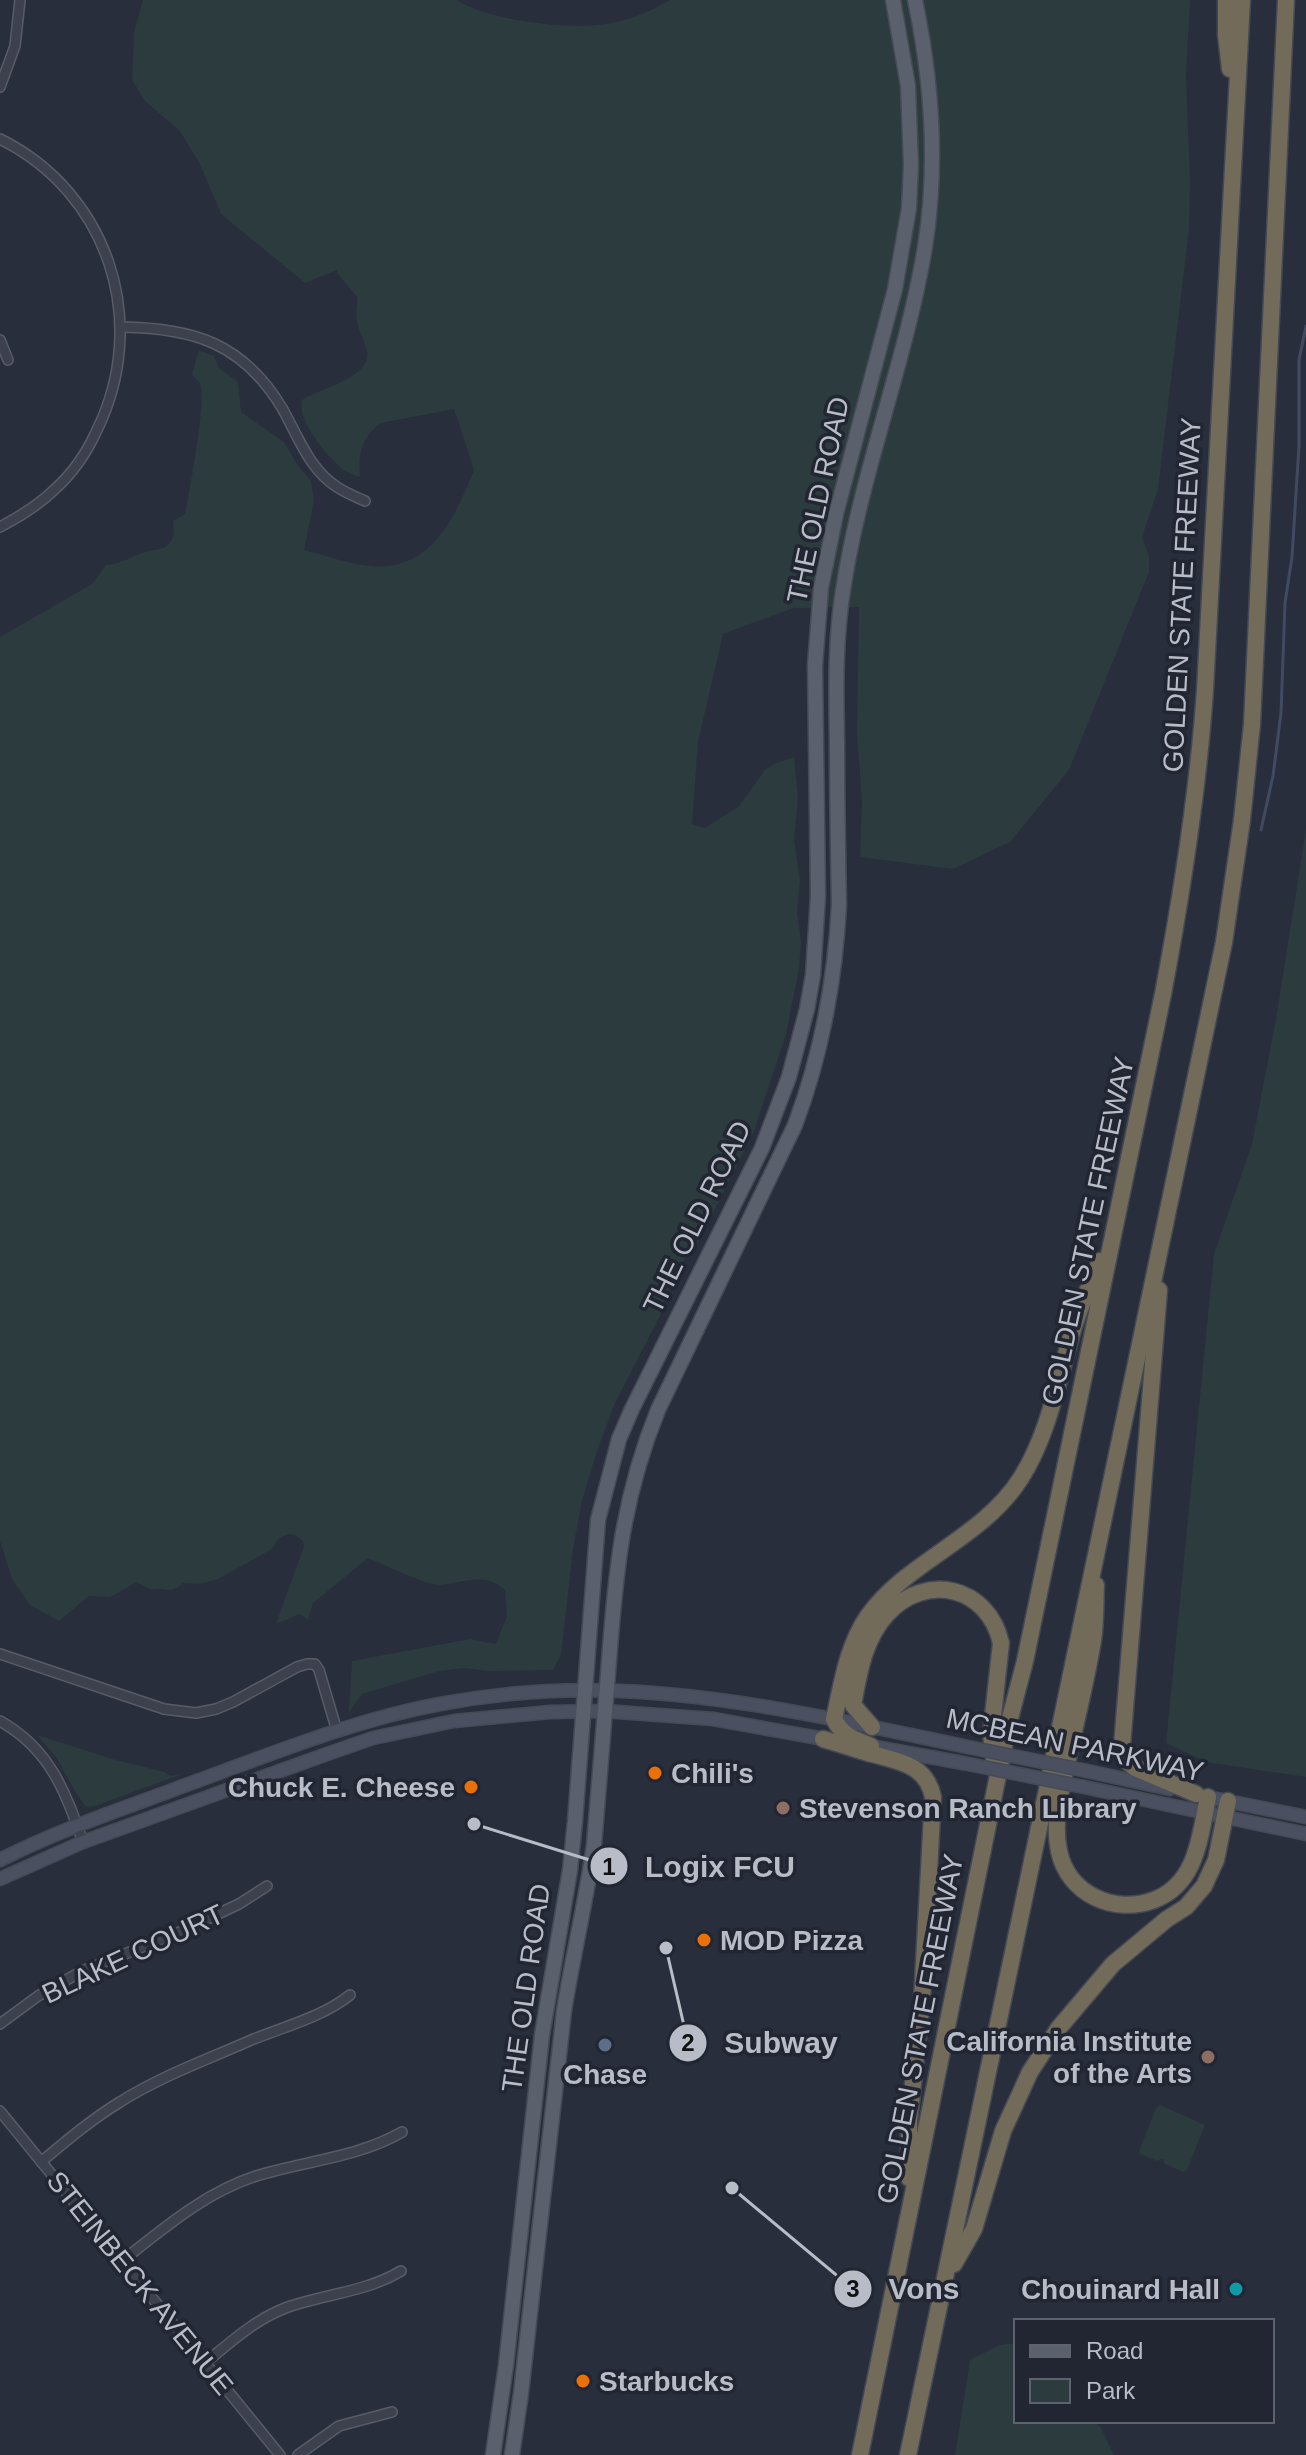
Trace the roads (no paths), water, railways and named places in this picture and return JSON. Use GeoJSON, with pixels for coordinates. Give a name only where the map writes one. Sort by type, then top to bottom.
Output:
{"type":"FeatureCollection","features":[{"type":"Feature","properties":{"kind":"highway"},"geometry":{"type":"LineString","coordinates":[[1226,0],[1226,35],[1235,114]]}},
{"type":"Feature","properties":{"kind":"highway","name":"GOLDEN STATE FREEWAY"},"geometry":{"type":"LineString","coordinates":[[860,2455],[1183,890],[1200,758],[1242,0]]}},
{"type":"Feature","properties":{"kind":"highway"},"geometry":{"type":"LineString","coordinates":[[908,2455],[1224,942],[1245,793],[1253,709],[1286,0]]}},
{"type":"Feature","properties":{"kind":"highway"},"geometry":{"type":"LineString","coordinates":[[871,1746],[839,1730],[834,1719],[849,1654],[868,1616],[888,1593],[984,1520],[1010,1494],[1025,1470],[1044,1429],[1076,1320],[1116,1222]]}},
{"type":"Feature","properties":{"kind":"highway"},"geometry":{"type":"LineString","coordinates":[[1099,1531],[1094,1638],[1061,1797],[1058,1849],[1063,1866],[1073,1881],[1087,1893],[1103,1901],[1138,1905],[1171,1891],[1189,1871],[1195,1857],[1203,1801],[1135,1768],[1127,1761],[1122,1746],[1163,1231]]}},
{"type":"Feature","properties":{"kind":"highway"},"geometry":{"type":"LineString","coordinates":[[872,1727],[853,1705],[865,1651],[876,1629],[896,1606],[923,1591],[947,1590],[967,1596],[985,1609],[1001,1643],[991,1734],[997,1782]]}},
{"type":"Feature","properties":{"kind":"highway"},"geometry":{"type":"LineString","coordinates":[[823,1739],[907,1763],[922,1774],[932,1788],[922,2010],[909,2121],[908,2219]]}},
{"type":"Feature","properties":{"kind":"highway"},"geometry":{"type":"LineString","coordinates":[[945,2279],[974,2229],[1003,2131],[1030,2072],[1058,2029],[1113,1964],[1186,1907],[1204,1886],[1216,1860],[1227,1809]]}},
{"type":"Feature","properties":{"kind":"main road","name":"THE OLD ROAD"},"geometry":{"type":"LineString","coordinates":[[493,2455],[506,2365],[544,2020],[573,1845],[598,1520],[619,1439],[762,1148],[789,1077],[807,1009],[818,896],[815,665],[821,588],[836,514],[895,289],[909,208],[910,112],[903,49],[893,0]]}},
{"type":"Feature","properties":{"kind":"main road","name":"THE OLD ROAD"},"geometry":{"type":"LineString","coordinates":[[512,2455],[564,2011],[594,1845],[619,1549],[628,1502],[645,1441],[668,1389],[795,1125],[808,1090],[828,1012],[839,905],[836,667],[840,610],[857,518],[916,290],[930,208],[930,102],[915,0]]}},
{"type":"Feature","properties":{"kind":"main road","name":"MCBEAN PARKWAY"},"geometry":{"type":"LineString","coordinates":[[0,1860],[77,1825],[337,1731],[451,1702],[507,1694],[584,1690],[716,1698],[834,1719],[1087,1771],[1203,1801],[1306,1834]]}},
{"type":"Feature","properties":{"kind":"main road","name":"MCBEAN PARKWAY"},"geometry":{"type":"LineString","coordinates":[[0,1879],[83,1842],[373,1738],[454,1721],[583,1711],[713,1719],[1084,1787],[1203,1801]]}},
{"type":"Feature","properties":{"kind":"main road","name":"MCBEAN PARKWAY"},"geometry":{"type":"LineString","coordinates":[[1227,1809],[1306,1817]]}},
{"type":"Feature","properties":{"kind":"street"},"geometry":{"type":"LineString","coordinates":[[0,87],[15,46],[20,0]]}},
{"type":"Feature","properties":{"kind":"street"},"geometry":{"type":"LineString","coordinates":[[0,139],[29,156],[54,177],[90,222],[115,283],[122,327],[116,379],[110,401],[90,445],[57,488],[0,527]]}},
{"type":"Feature","properties":{"kind":"street"},"geometry":{"type":"LineString","coordinates":[[122,327],[177,330],[200,336],[232,353],[265,385],[282,409],[303,450],[321,473],[336,487],[365,501]]}},
{"type":"Feature","properties":{"kind":"street"},"geometry":{"type":"LineString","coordinates":[[0,340],[8,360]]}},
{"type":"Feature","properties":{"kind":"street"},"geometry":{"type":"LineString","coordinates":[[0,1654],[164,1709],[196,1713],[216,1709],[297,1667],[315,1664],[337,1731]]}},
{"type":"Feature","properties":{"kind":"street"},"geometry":{"type":"LineString","coordinates":[[0,1721],[27,1739],[48,1762],[64,1791],[83,1842]]}},
{"type":"Feature","properties":{"kind":"street","name":"BLAKE COURT"},"geometry":{"type":"LineString","coordinates":[[0,2024],[38,1996],[82,1971],[180,1932],[239,1904],[267,1886]]}},
{"type":"Feature","properties":{"kind":"street"},"geometry":{"type":"LineString","coordinates":[[41,2162],[97,2117],[143,2089],[274,2030],[321,2013],[350,1995]]}},
{"type":"Feature","properties":{"kind":"street","name":"STEINBECK AVENUE"},"geometry":{"type":"LineString","coordinates":[[0,2111],[280,2455]]}},
{"type":"Feature","properties":{"kind":"street"},"geometry":{"type":"LineString","coordinates":[[122,2261],[191,2208],[231,2187],[276,2171],[374,2146],[402,2132]]}},
{"type":"Feature","properties":{"kind":"street"},"geometry":{"type":"LineString","coordinates":[[205,2363],[259,2320],[273,2313],[373,2285],[401,2271]]}},
{"type":"Feature","properties":{"kind":"street"},"geometry":{"type":"LineString","coordinates":[[298,2455],[339,2426],[392,2412]]}},
{"type":"Feature","properties":{"kind":"waterway"},"geometry":{"type":"LineString","coordinates":[[1261,830],[1273,776],[1281,713],[1285,603],[1292,557],[1299,446],[1299,360],[1306,326]]}},
{"type":"Feature","properties":{"kind":"place","name":"Chili's"},"geometry":{"type":"Point","coordinates":[655,1773]}},
{"type":"Feature","properties":{"kind":"place","name":"Chuck E. Cheese"},"geometry":{"type":"Point","coordinates":[471,1787]}},
{"type":"Feature","properties":{"kind":"place","name":"Stevenson Ranch Library"},"geometry":{"type":"Point","coordinates":[783,1808]}},
{"type":"Feature","properties":{"kind":"place","name":"Logix FCU"},"geometry":{"type":"Point","coordinates":[474,1824]}},
{"type":"Feature","properties":{"kind":"place","name":"MOD Pizza"},"geometry":{"type":"Point","coordinates":[704,1940]}},
{"type":"Feature","properties":{"kind":"place","name":"Subway"},"geometry":{"type":"Point","coordinates":[666,1948]}},
{"type":"Feature","properties":{"kind":"place","name":"Chase"},"geometry":{"type":"Point","coordinates":[605,2045]}},
{"type":"Feature","properties":{"kind":"place","name":"California Institute of the Arts"},"geometry":{"type":"Point","coordinates":[1208,2057]}},
{"type":"Feature","properties":{"kind":"place","name":"Vons"},"geometry":{"type":"Point","coordinates":[732,2188]}},
{"type":"Feature","properties":{"kind":"place","name":"Chouinard Hall"},"geometry":{"type":"Point","coordinates":[1236,2289]}},
{"type":"Feature","properties":{"kind":"place","name":"Starbucks"},"geometry":{"type":"Point","coordinates":[583,2381]}}]}
